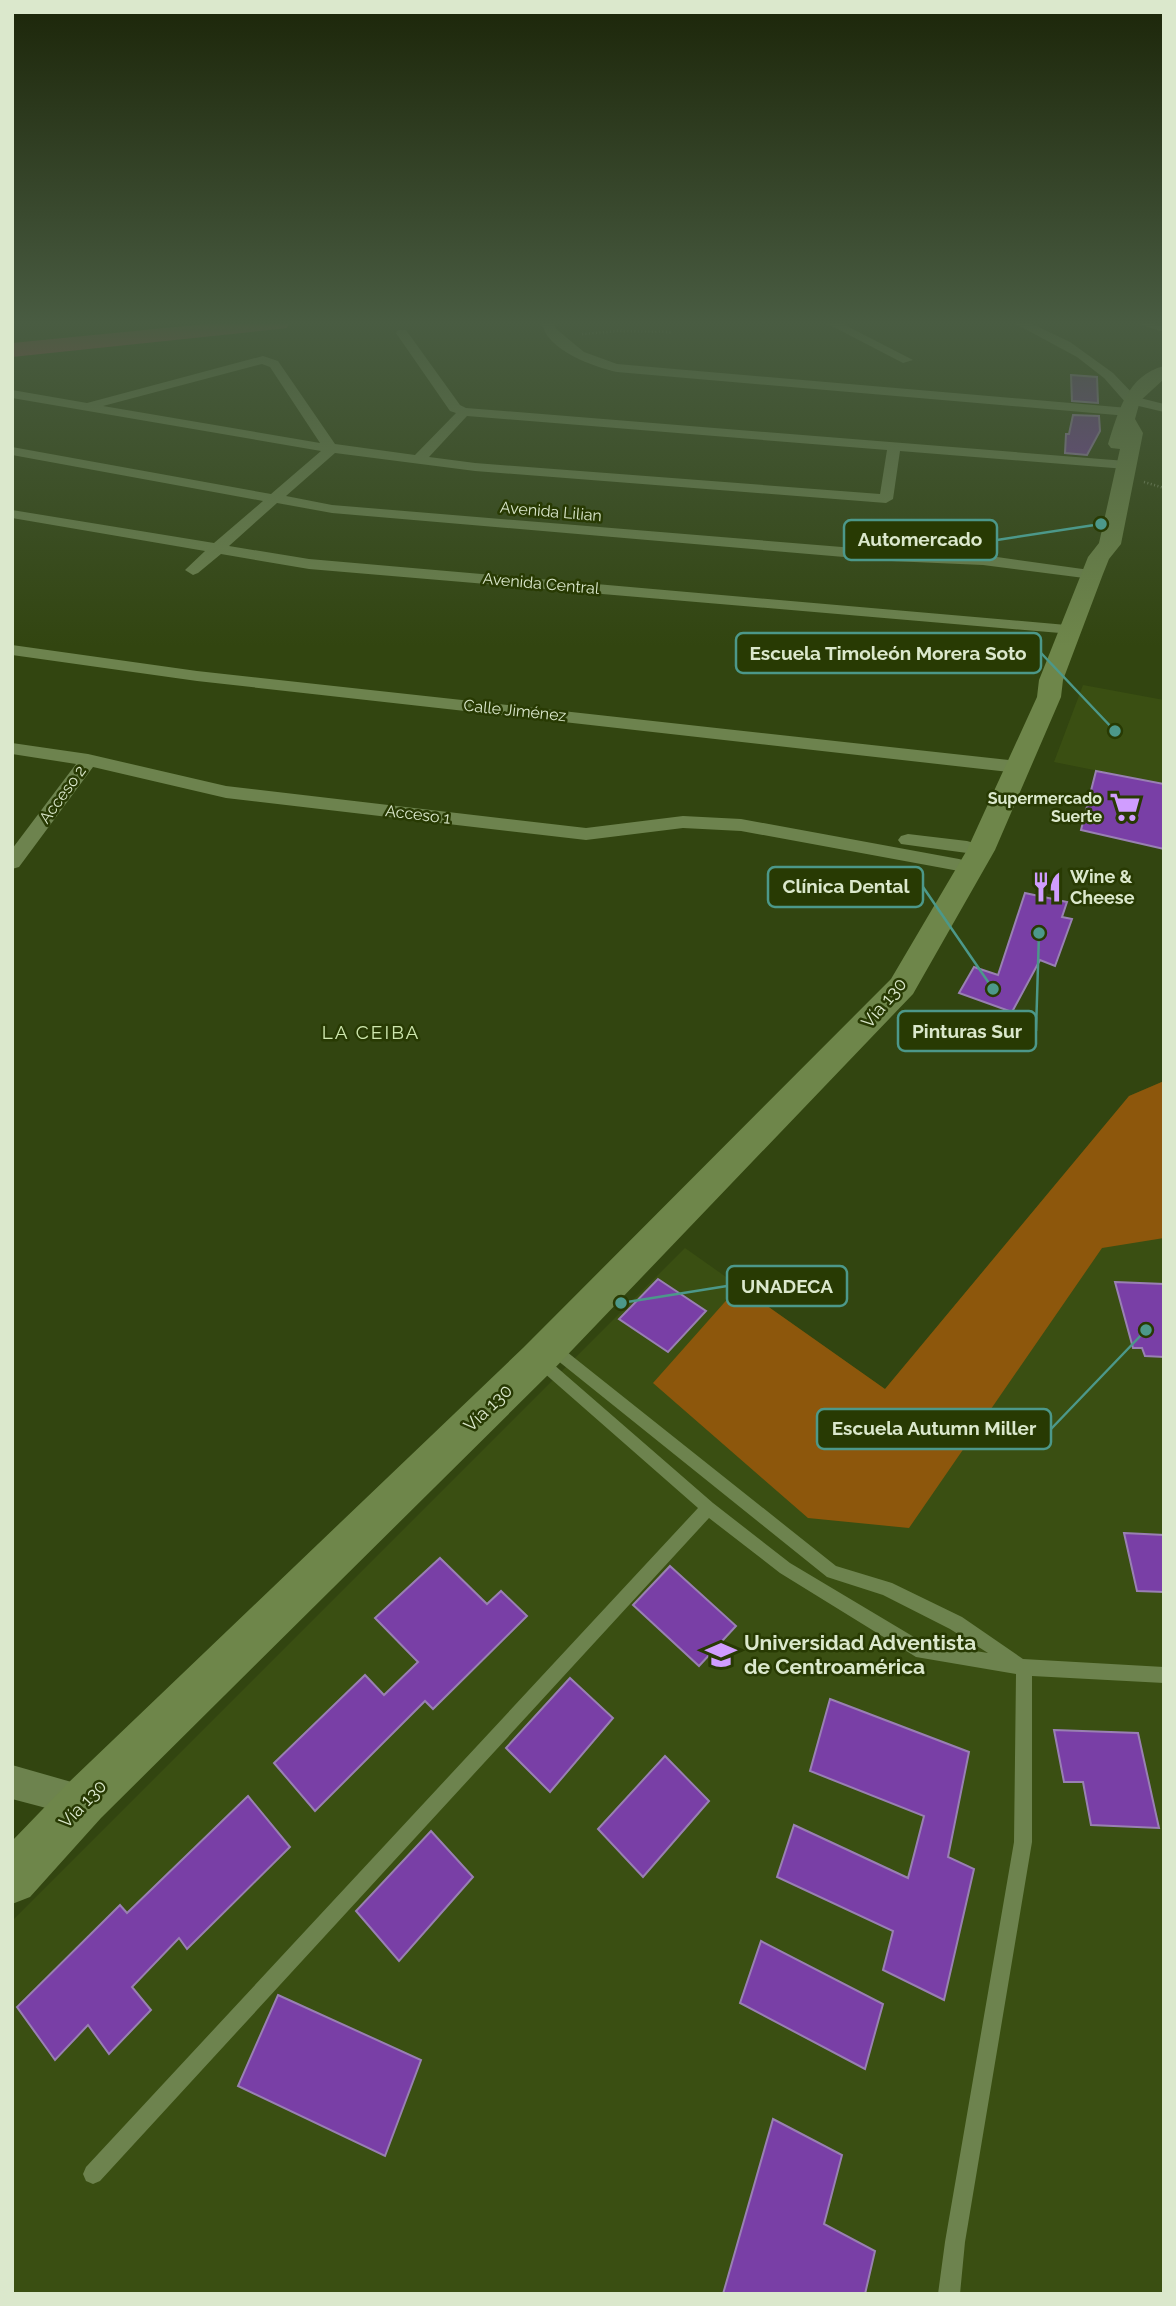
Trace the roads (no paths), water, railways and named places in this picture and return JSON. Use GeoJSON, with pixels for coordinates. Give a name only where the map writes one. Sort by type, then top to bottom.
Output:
{"type":"FeatureCollection","features":[{"type":"Feature","properties":{"kind":"main road","name":"Vía 130"},"geometry":{"type":"LineString","coordinates":[[940,916],[952,878],[1049,697],[1095,566],[1110,544],[1114,531],[1120,465],[1132,431]]}},
{"type":"Feature","properties":{"kind":"main road","name":"Vía 130"},"geometry":{"type":"LineString","coordinates":[[12,1879],[84,1801],[544,1352],[902,986],[940,916],[981,850],[1012,766]]}},
{"type":"Feature","properties":{"kind":"street"},"geometry":{"type":"LineString","coordinates":[[223,431],[331,449],[475,467],[886,499],[894,446]]}},
{"type":"Feature","properties":{"kind":"street"},"geometry":{"type":"LineString","coordinates":[[319,431],[331,449]]}},
{"type":"Feature","properties":{"kind":"street"},"geometry":{"type":"LineString","coordinates":[[418,460],[445,431]]}},
{"type":"Feature","properties":{"kind":"street"},"geometry":{"type":"LineString","coordinates":[[699,431],[1120,465]]}},
{"type":"Feature","properties":{"kind":"street"},"geometry":{"type":"LineString","coordinates":[[193,570],[331,449]]}},
{"type":"Feature","properties":{"kind":"street","name":"Avenida Lilian"},"geometry":{"type":"LineString","coordinates":[[12,451],[274,500],[407,517],[891,556],[1095,566]]}},
{"type":"Feature","properties":{"kind":"street","name":"Avenida Central"},"geometry":{"type":"LineString","coordinates":[[12,514],[309,564],[1072,629]]}},
{"type":"Feature","properties":{"kind":"street","name":"Calle Jiménez"},"geometry":{"type":"LineString","coordinates":[[12,650],[197,676],[1012,766]]}},
{"type":"Feature","properties":{"kind":"street","name":"Acceso 1"},"geometry":{"type":"LineString","coordinates":[[12,748],[88,760],[226,792],[586,834],[694,822],[827,838],[872,850],[963,856]]}},
{"type":"Feature","properties":{"kind":"street","name":"Acceso 2"},"geometry":{"type":"LineString","coordinates":[[12,863],[88,760]]}},
{"type":"Feature","properties":{"kind":"street"},"geometry":{"type":"LineString","coordinates":[[12,1782],[84,1801]]}},
{"type":"Feature","properties":{"kind":"lane"},"geometry":{"type":"LineString","coordinates":[[544,1352],[708,1508],[785,1567],[922,1651],[1024,1667],[1164,1675]]}},
{"type":"Feature","properties":{"kind":"lane"},"geometry":{"type":"LineString","coordinates":[[544,1352],[832,1572],[886,1588],[956,1623],[1024,1667]]}},
{"type":"Feature","properties":{"kind":"lane"},"geometry":{"type":"LineString","coordinates":[[93,2174],[708,1508]]}},
{"type":"Feature","properties":{"kind":"lane"},"geometry":{"type":"LineString","coordinates":[[948,2293],[1023,1842],[1024,1667]]}},
{"type":"Feature","properties":{"kind":"place","name":"Automercado"},"geometry":{"type":"Point","coordinates":[1101,524]}},
{"type":"Feature","properties":{"kind":"place","name":"Escuela Timoleón Morera Soto"},"geometry":{"type":"Point","coordinates":[1115,731]}},
{"type":"Feature","properties":{"kind":"place","name":"Supermercado Suerte"},"geometry":{"type":"Point","coordinates":[1125,807]}},
{"type":"Feature","properties":{"kind":"place","name":"Wine & Cheese"},"geometry":{"type":"Point","coordinates":[1047,887]}},
{"type":"Feature","properties":{"kind":"place","name":"Pinturas Sur"},"geometry":{"type":"Point","coordinates":[1039,933]}},
{"type":"Feature","properties":{"kind":"place","name":"Clínica Dental"},"geometry":{"type":"Point","coordinates":[993,989]}},
{"type":"Feature","properties":{"kind":"place","name":"UNADECA"},"geometry":{"type":"Point","coordinates":[621,1303]}},
{"type":"Feature","properties":{"kind":"place","name":"Escuela Autumn Miller"},"geometry":{"type":"Point","coordinates":[1146,1330]}},
{"type":"Feature","properties":{"kind":"place","name":"Universidad Adventista de Centroamérica"},"geometry":{"type":"Point","coordinates":[721,1655]}},
{"type":"Feature","properties":{"kind":"district","name":"LA CEIBA"},"geometry":{"type":"Point","coordinates":[371,1032]}}]}
